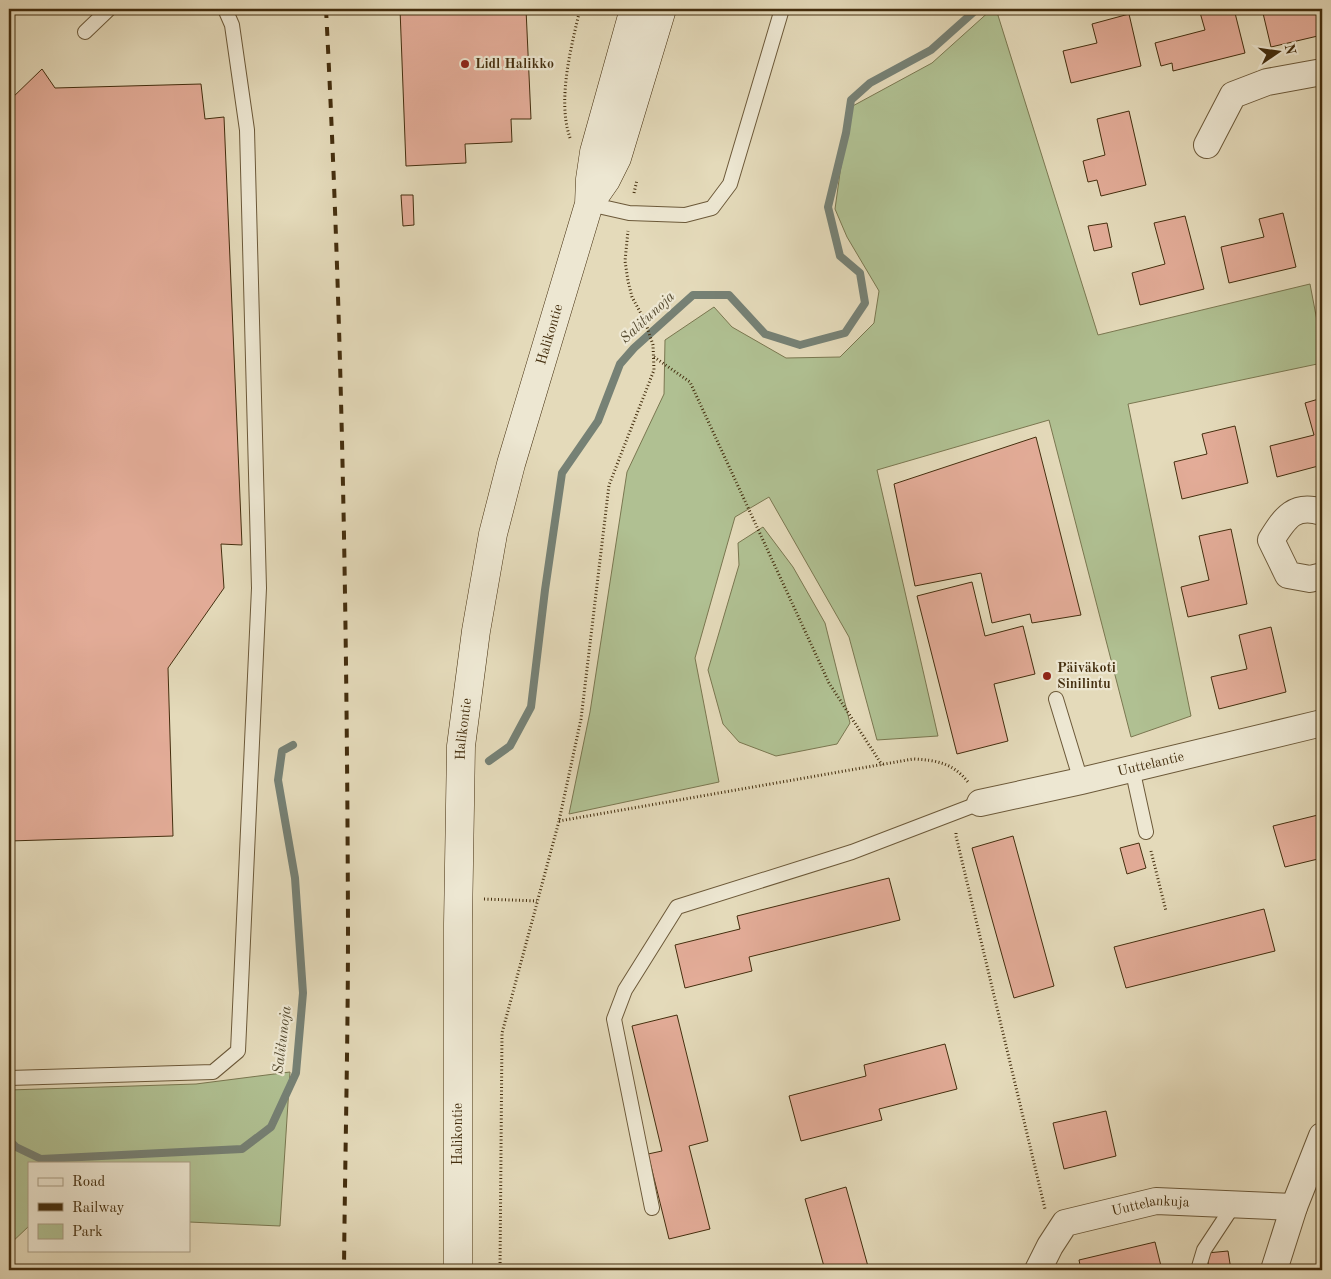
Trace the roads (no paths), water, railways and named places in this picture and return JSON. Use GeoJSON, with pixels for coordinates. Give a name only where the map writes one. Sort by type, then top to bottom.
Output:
{"type":"FeatureCollection","features":[{"type":"Feature","properties":{"kind":"main road","name":"Halikontie"},"geometry":{"type":"LineString","coordinates":[[590,204],[590,179],[594,152],[634,9]]}},
{"type":"Feature","properties":{"kind":"main road","name":"Halikontie"},"geometry":{"type":"LineString","coordinates":[[458,1270],[460,746],[476,631],[493,534],[511,464],[590,204],[606,180],[617,158],[662,9]]}},
{"type":"Feature","properties":{"kind":"street"},"geometry":{"type":"LineString","coordinates":[[1207,145],[1233,95],[1267,82],[1322,72]]}},
{"type":"Feature","properties":{"kind":"street"},"geometry":{"type":"LineString","coordinates":[[1322,512],[1309,508],[1286,517],[1271,540],[1288,575],[1310,579],[1322,576]]}},
{"type":"Feature","properties":{"kind":"street","name":"Uuttelantie"},"geometry":{"type":"LineString","coordinates":[[980,803],[1081,781],[1322,723]]}},
{"type":"Feature","properties":{"kind":"street"},"geometry":{"type":"LineString","coordinates":[[1274,1270],[1294,1207],[1322,1136]]}},
{"type":"Feature","properties":{"kind":"street","name":"Uuttelankuja"},"geometry":{"type":"LineString","coordinates":[[1038,1270],[1050,1246],[1066,1223],[1156,1200],[1294,1207]]}},
{"type":"Feature","properties":{"kind":"lane"},"geometry":{"type":"LineString","coordinates":[[84,32],[109,9]]}},
{"type":"Feature","properties":{"kind":"lane"},"geometry":{"type":"LineString","coordinates":[[9,1078],[213,1072],[238,1051],[259,588],[247,130],[232,25],[225,9]]}},
{"type":"Feature","properties":{"kind":"lane"},"geometry":{"type":"LineString","coordinates":[[590,204],[630,213],[685,215],[712,208],[730,184],[782,9]]}},
{"type":"Feature","properties":{"kind":"lane"},"geometry":{"type":"LineString","coordinates":[[1056,699],[1081,781]]}},
{"type":"Feature","properties":{"kind":"lane"},"geometry":{"type":"LineString","coordinates":[[1132,768],[1146,832]]}},
{"type":"Feature","properties":{"kind":"lane"},"geometry":{"type":"LineString","coordinates":[[652,1208],[614,1019],[625,990],[677,907],[852,852],[980,803]]}},
{"type":"Feature","properties":{"kind":"lane"},"geometry":{"type":"LineString","coordinates":[[1198,1270],[1204,1250],[1235,1204]]}},
{"type":"Feature","properties":{"kind":"waterway","name":"Salitunoja"},"geometry":{"type":"LineString","coordinates":[[489,761],[510,746],[531,707],[562,473],[598,421],[620,364],[634,348],[693,295],[729,295],[765,334],[800,345],[845,333],[865,303],[860,273],[840,256],[828,207],[846,133],[851,100],[870,83],[931,50],[977,9]]}},
{"type":"Feature","properties":{"kind":"waterway","name":"Salitunoja"},"geometry":{"type":"LineString","coordinates":[[9,1140],[16,1147],[41,1159],[242,1149],[271,1127],[296,1073],[303,993],[295,878],[278,780],[282,751],[293,745]]}},
{"type":"Feature","properties":{"kind":"railway"},"geometry":{"type":"LineString","coordinates":[[326,9],[340,353],[345,583],[348,1014],[344,1270]]}},
{"type":"Feature","properties":{"kind":"place","name":"Lidl Halikko"},"geometry":{"type":"Point","coordinates":[465,64]}},
{"type":"Feature","properties":{"kind":"place","name":"Päiväkoti Sinilintu"},"geometry":{"type":"Point","coordinates":[1047,676]}}]}
